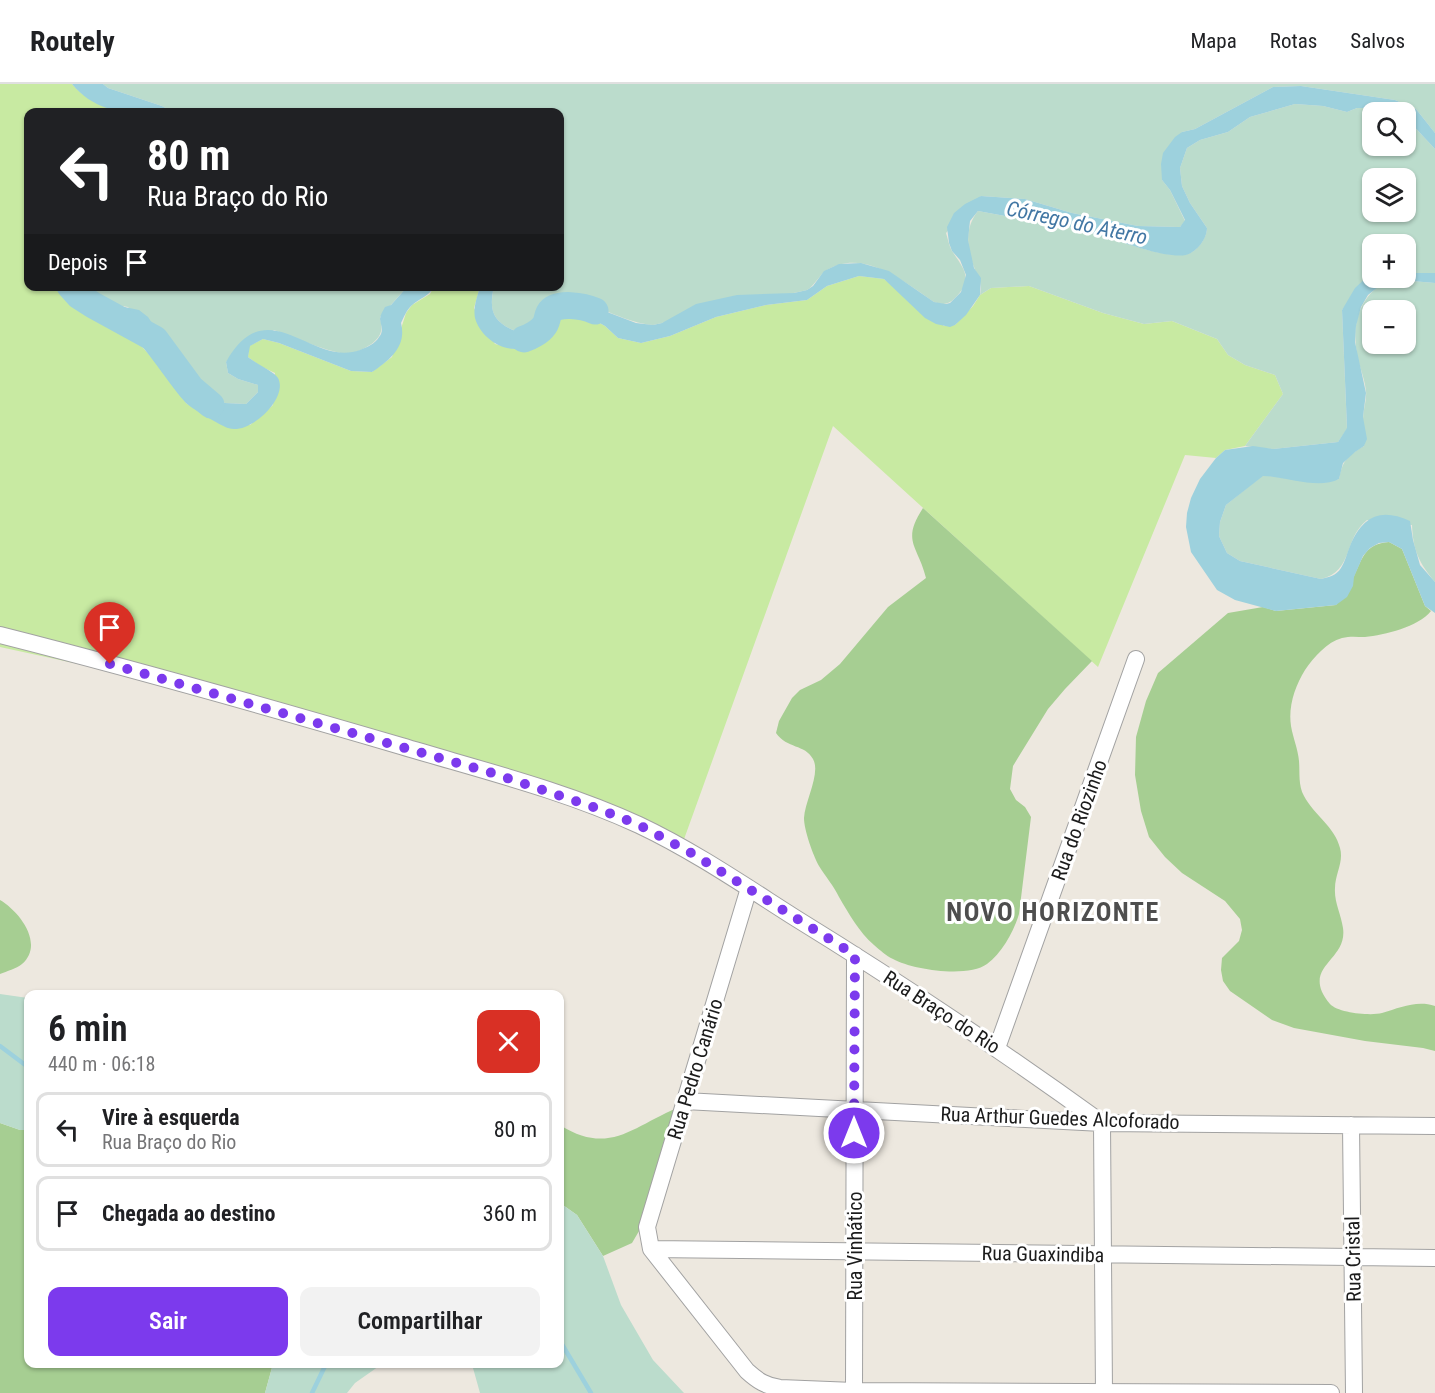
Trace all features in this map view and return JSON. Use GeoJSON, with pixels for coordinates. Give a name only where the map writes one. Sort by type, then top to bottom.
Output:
{"type":"FeatureCollection","features":[{"type":"Feature","properties":{"kind":"street","name":"Rua Braço do Rio"},"geometry":{"type":"LineString","coordinates":[[0,635],[307,719],[532,785],[639,825],[693,854],[855,955],[998,1048],[1102,1123]]}},
{"type":"Feature","properties":{"kind":"street","name":"Rua do Riozinho"},"geometry":{"type":"LineString","coordinates":[[998,1048],[1136,659]]}},
{"type":"Feature","properties":{"kind":"street","name":"Rua Pedro Canário"},"geometry":{"type":"LineString","coordinates":[[651,1249],[648,1239],[648,1219],[749,888]]}},
{"type":"Feature","properties":{"kind":"street","name":"Rua Vinhático"},"geometry":{"type":"LineString","coordinates":[[854,1392],[855,955]]}},
{"type":"Feature","properties":{"kind":"street","name":"Rua Arthur Guedes Alcoforado"},"geometry":{"type":"LineString","coordinates":[[685,1101],[1102,1123],[1435,1126]]}},
{"type":"Feature","properties":{"kind":"street"},"geometry":{"type":"LineString","coordinates":[[1102,1123],[1104,1392]]}},
{"type":"Feature","properties":{"kind":"street","name":"Rua Cristal"},"geometry":{"type":"LineString","coordinates":[[1351,1125],[1354,1393]]}},
{"type":"Feature","properties":{"kind":"street"},"geometry":{"type":"LineString","coordinates":[[651,1249],[747,1371],[763,1384],[780,1388],[854,1392],[1331,1393]]}},
{"type":"Feature","properties":{"kind":"street","name":"Rua Guaxindiba"},"geometry":{"type":"LineString","coordinates":[[651,1249],[855,1250],[1103,1256],[1435,1258]]}},
{"type":"Feature","properties":{"kind":"green space"},"geometry":{"type":"Polygon","coordinates":[[[0,84],[72,84],[88,98],[110,108],[24,108],[24,291],[68,291],[82,304],[107,314],[128,331],[153,359],[187,404],[250,425],[273,405],[275,373],[248,357],[249,346],[263,339],[351,371],[372,372],[392,357],[406,313],[412,305],[432,291],[479,291],[474,308],[495,344],[515,349],[536,341],[561,315],[587,316],[605,326],[618,338],[641,343],[670,336],[716,317],[766,305],[807,300],[827,286],[859,276],[884,279],[944,326],[955,325],[980,295],[991,288],[1029,286],[1103,313],[1144,324],[1172,321],[1217,339],[1228,355],[1245,365],[1275,375],[1283,394],[1245,446],[1225,450],[1216,458],[1185,455],[1098,667],[833,426],[683,842],[666,832],[212,693],[0,647],[0,84]]]}},
{"type":"Feature","properties":{"kind":"green space"},"geometry":{"type":"Polygon","coordinates":[[[103,84],[1435,84],[1435,133],[1416,109],[1416,102],[1400,102],[1301,86],[1273,87],[1195,129],[1182,132],[1162,180],[1170,190],[1185,221],[1180,227],[1138,226],[1072,213],[1025,199],[981,196],[946,233],[966,280],[961,291],[948,303],[934,302],[883,270],[855,263],[841,264],[827,270],[807,290],[653,325],[623,318],[573,299],[553,309],[539,325],[520,333],[504,325],[495,316],[492,304],[493,291],[564,291],[564,108],[166,108],[108,88],[103,84]]]}},
{"type":"Feature","properties":{"kind":"green space"},"geometry":{"type":"Polygon","coordinates":[[[1295,104],[1323,106],[1347,112],[1362,108],[1362,156],[1416,156],[1416,129],[1435,149],[1435,273],[1416,273],[1416,234],[1362,234],[1362,284],[1342,310],[1347,429],[1338,442],[1273,449],[1245,446],[1283,394],[1275,375],[1245,365],[1228,355],[1217,339],[1172,321],[1144,324],[1103,313],[1029,286],[991,288],[980,295],[980,283],[968,245],[971,224],[978,211],[1064,226],[1156,252],[1181,255],[1190,253],[1204,239],[1207,228],[1190,203],[1182,186],[1180,168],[1187,148],[1200,140],[1228,132],[1250,117],[1295,104]]]}},
{"type":"Feature","properties":{"kind":"green space"},"geometry":{"type":"Polygon","coordinates":[[[1416,281],[1435,283],[1435,582],[1418,556],[1412,525],[1367,520],[1354,536],[1339,569],[1321,579],[1240,561],[1227,553],[1219,536],[1220,522],[1226,505],[1263,475],[1322,483],[1339,479],[1347,459],[1364,446],[1363,419],[1366,391],[1358,360],[1355,335],[1362,306],[1362,354],[1416,354],[1416,300],[1366,300],[1377,288],[1416,288],[1416,281]]]}},
{"type":"Feature","properties":{"kind":"green space"},"geometry":{"type":"Polygon","coordinates":[[[79,291],[403,291],[380,317],[381,331],[377,339],[369,346],[355,352],[349,354],[332,351],[274,330],[236,350],[226,362],[228,373],[238,379],[258,385],[258,392],[246,404],[225,403],[176,373],[158,342],[128,307],[105,303],[79,291]]]}},
{"type":"Feature","properties":{"kind":"green space"},"geometry":{"type":"Polygon","coordinates":[[[923,508],[1092,661],[1048,709],[1013,766],[1010,789],[1016,800],[1025,807],[1031,817],[1019,914],[1011,934],[998,954],[987,964],[967,971],[940,971],[902,963],[885,955],[864,934],[819,866],[807,836],[804,818],[814,779],[813,759],[810,754],[785,742],[776,733],[779,721],[792,698],[800,690],[821,680],[840,664],[888,607],[926,578],[912,536],[916,519],[923,508]]]}},
{"type":"Feature","properties":{"kind":"green space"},"geometry":{"type":"Polygon","coordinates":[[[1389,542],[1402,549],[1425,606],[1431,611],[1418,622],[1401,629],[1373,636],[1342,638],[1326,646],[1301,676],[1293,697],[1290,719],[1302,792],[1308,803],[1334,834],[1341,853],[1335,893],[1343,928],[1343,939],[1339,949],[1322,972],[1320,981],[1322,991],[1334,1007],[1355,1013],[1377,1014],[1415,1004],[1435,1006],[1435,1051],[1294,1028],[1272,1020],[1230,991],[1223,981],[1222,958],[1239,941],[1242,930],[1240,919],[1225,901],[1182,873],[1149,837],[1141,811],[1135,775],[1136,737],[1146,701],[1158,673],[1228,613],[1263,607],[1276,611],[1336,605],[1366,553],[1375,545],[1389,542]]]}},
{"type":"Feature","properties":{"kind":"green space"},"geometry":{"type":"Polygon","coordinates":[[[0,900],[15,912],[27,929],[31,947],[22,964],[0,974],[0,900]]]}},
{"type":"Feature","properties":{"kind":"green space"},"geometry":{"type":"Polygon","coordinates":[[[0,994],[24,997],[24,1130],[0,1123],[0,994]]]}},
{"type":"Feature","properties":{"kind":"green space"},"geometry":{"type":"Polygon","coordinates":[[[677,1108],[642,1226],[632,1243],[603,1256],[577,1215],[564,1206],[564,1127],[577,1134],[593,1138],[607,1138],[633,1130],[677,1108]]]}},
{"type":"Feature","properties":{"kind":"green space"},"geometry":{"type":"Polygon","coordinates":[[[0,1123],[24,1130],[24,1368],[272,1368],[265,1393],[0,1393],[0,1123]]]}},
{"type":"Feature","properties":{"kind":"green space"},"geometry":{"type":"Polygon","coordinates":[[[564,1206],[577,1215],[603,1256],[621,1305],[653,1360],[684,1393],[480,1393],[473,1368],[564,1368],[564,1206]]]}},
{"type":"Feature","properties":{"kind":"green space"},"geometry":{"type":"Polygon","coordinates":[[[272,1368],[376,1368],[355,1383],[347,1393],[265,1393],[272,1368]]]}},
{"type":"Feature","properties":{"kind":"water"},"geometry":{"type":"Polygon","coordinates":[[[72,84],[103,84],[108,88],[166,108],[106,108],[83,95],[72,84]]]}},
{"type":"Feature","properties":{"kind":"water"},"geometry":{"type":"Polygon","coordinates":[[[1301,86],[1400,102],[1362,102],[1362,108],[1347,112],[1323,106],[1295,104],[1250,117],[1228,132],[1200,140],[1187,148],[1180,168],[1182,186],[1190,203],[1207,228],[1201,244],[1186,255],[1165,254],[1064,226],[978,211],[970,221],[968,240],[974,268],[981,278],[980,295],[966,315],[950,327],[936,324],[925,318],[884,279],[859,276],[827,286],[807,300],[766,305],[716,317],[670,336],[641,343],[618,338],[605,326],[587,316],[561,315],[533,343],[522,348],[507,348],[487,337],[475,318],[479,291],[493,291],[492,303],[495,316],[504,325],[520,333],[539,325],[553,309],[573,299],[636,323],[653,325],[662,323],[696,304],[737,295],[794,293],[807,290],[813,286],[824,271],[839,264],[861,263],[889,271],[934,302],[950,303],[961,292],[966,275],[960,260],[952,251],[947,227],[954,213],[965,204],[981,196],[1025,199],[1072,213],[1138,226],[1180,227],[1185,220],[1170,190],[1162,180],[1161,164],[1163,153],[1175,137],[1182,132],[1195,129],[1273,87],[1301,86]]]}},
{"type":"Feature","properties":{"kind":"water"},"geometry":{"type":"Polygon","coordinates":[[[1416,109],[1435,133],[1435,149],[1416,129],[1416,109]]]}},
{"type":"Feature","properties":{"kind":"water"},"geometry":{"type":"Polygon","coordinates":[[[1416,273],[1435,273],[1435,283],[1416,281],[1416,273]]]}},
{"type":"Feature","properties":{"kind":"water"},"geometry":{"type":"Polygon","coordinates":[[[1362,281],[1362,288],[1377,288],[1365,300],[1362,300],[1356,326],[1355,342],[1366,393],[1363,417],[1367,439],[1364,446],[1343,463],[1339,479],[1331,482],[1312,483],[1263,476],[1226,505],[1220,522],[1219,536],[1227,553],[1240,561],[1321,579],[1339,571],[1355,536],[1366,522],[1381,515],[1399,517],[1410,521],[1420,565],[1435,582],[1435,613],[1425,606],[1402,549],[1389,542],[1379,543],[1363,556],[1347,597],[1336,605],[1276,611],[1235,600],[1217,590],[1191,552],[1186,527],[1191,498],[1200,479],[1225,450],[1253,446],[1273,449],[1338,442],[1347,428],[1342,310],[1355,288],[1362,281]]]}},
{"type":"Feature","properties":{"kind":"water"},"geometry":{"type":"Polygon","coordinates":[[[68,291],[79,291],[105,303],[139,310],[154,326],[154,336],[176,373],[225,403],[246,404],[258,392],[258,385],[238,379],[228,373],[226,362],[242,341],[257,331],[274,330],[342,353],[360,350],[377,339],[381,333],[380,318],[385,307],[391,305],[403,291],[431,291],[408,310],[401,323],[402,339],[395,352],[372,372],[351,371],[263,339],[250,346],[248,357],[276,376],[280,386],[273,405],[265,414],[256,421],[237,429],[228,428],[188,405],[127,330],[108,315],[76,299],[68,291]]]}},
{"type":"Feature","properties":{"kind":"waterway","name":"Córrego do Aterro"},"geometry":{"type":"LineString","coordinates":[[74,291],[93,305],[155,339],[191,388],[211,405]]}},
{"type":"Feature","properties":{"kind":"waterway","name":"Córrego do Aterro"},"geometry":{"type":"LineString","coordinates":[[524,339],[542,328],[549,313],[558,307],[577,306],[595,311]]}},
{"type":"Feature","properties":{"kind":"waterway"},"geometry":{"type":"LineString","coordinates":[[0,1046],[24,1064]]}},
{"type":"Feature","properties":{"kind":"waterway"},"geometry":{"type":"LineString","coordinates":[[564,1348],[591,1393]]}},
{"type":"Feature","properties":{"kind":"waterway"},"geometry":{"type":"LineString","coordinates":[[312,1393],[324,1368]]}},
{"type":"Feature","properties":{"kind":"district","name":"NOVO HORIZONTE"},"geometry":{"type":"Point","coordinates":[1053,912]}},
{"type":"Feature","properties":{"kind":"route"},"geometry":{"type":"LineString","coordinates":[[110,664],[341,728],[532,785],[599,809],[639,825],[693,854],[855,955],[854,1133]]}}]}
